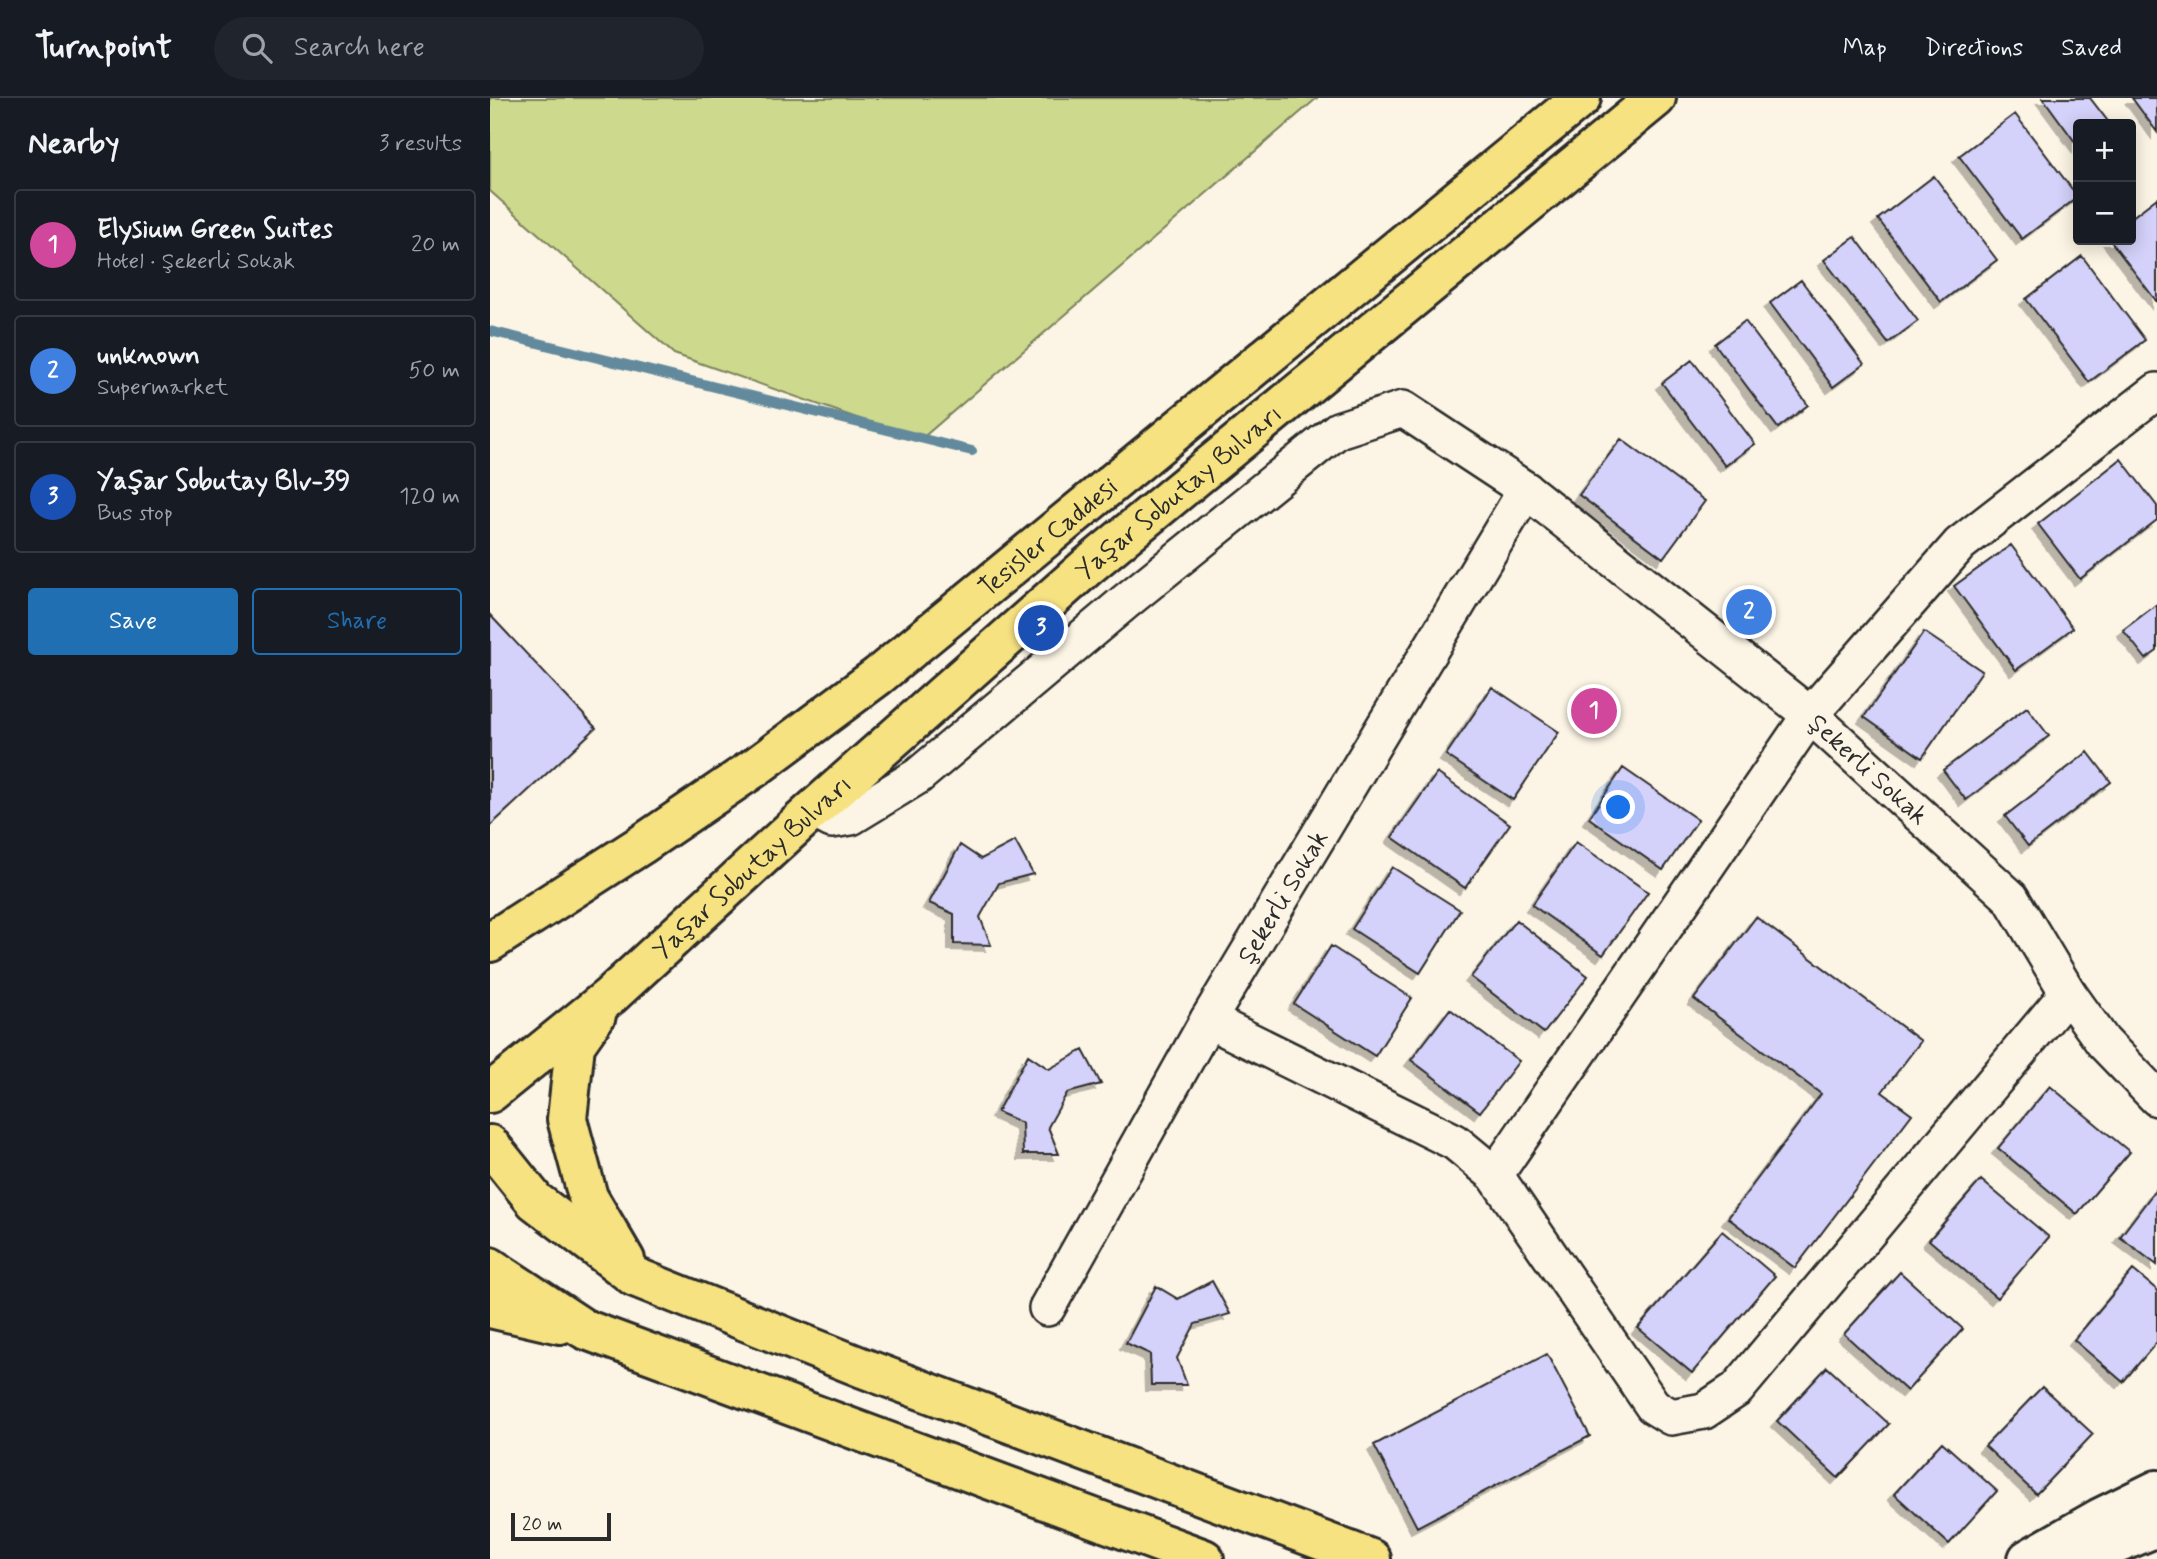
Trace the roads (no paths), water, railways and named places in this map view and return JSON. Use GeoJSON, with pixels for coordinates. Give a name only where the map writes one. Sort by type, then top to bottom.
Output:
{"type":"FeatureCollection","features":[{"type":"Feature","properties":{"kind":"main road","name":"Tesisler Caddesi"},"geometry":{"type":"LineString","coordinates":[[490,942],[641,845],[757,766],[878,676],[1581,98]]}},
{"type":"Feature","properties":{"kind":"main road","name":"Yaşar Sobutay Bulvarı"},"geometry":{"type":"LineString","coordinates":[[490,1093],[610,996],[813,810],[1088,566],[1656,98]]}},
{"type":"Feature","properties":{"kind":"main road"},"geometry":{"type":"LineString","coordinates":[[610,996],[575,1045],[567,1119],[588,1197],[635,1277]]}},
{"type":"Feature","properties":{"kind":"main road"},"geometry":{"type":"LineString","coordinates":[[490,1145],[535,1201],[635,1277],[863,1368],[1371,1559]]}},
{"type":"Feature","properties":{"kind":"main road"},"geometry":{"type":"LineString","coordinates":[[490,1267],[584,1329]]}},
{"type":"Feature","properties":{"kind":"main road"},"geometry":{"type":"LineString","coordinates":[[490,1308],[584,1329],[1204,1559]]}},
{"type":"Feature","properties":{"kind":"main road"},"geometry":{"type":"LineString","coordinates":[[2028,1559],[2100,1518],[2157,1490]]}},
{"type":"Feature","properties":{"kind":"main road"},"geometry":{"type":"LineString","coordinates":[[2088,1559],[2097,1552],[2157,1527]]}},
{"type":"Feature","properties":{"kind":"street"},"geometry":{"type":"LineString","coordinates":[[1495,1175],[1810,715],[1960,544],[2157,391]]}},
{"type":"Feature","properties":{"kind":"street","name":"Şekerli Sokak"},"geometry":{"type":"LineString","coordinates":[[813,810],[832,820],[851,817],[918,776],[1338,430],[1403,409],[1526,490],[1810,715],[2011,898],[2068,993],[2102,1042],[2157,1098]]}},
{"type":"Feature","properties":{"kind":"street","name":"Şekerli Sokak"},"geometry":{"type":"LineString","coordinates":[[1047,1308],[1208,1020],[1526,490]]}},
{"type":"Feature","properties":{"kind":"street"},"geometry":{"type":"LineString","coordinates":[[1088,566],[1125,603]]}},
{"type":"Feature","properties":{"kind":"street"},"geometry":{"type":"LineString","coordinates":[[1208,1020],[1455,1142],[1495,1175],[1653,1406],[1671,1417],[1703,1411],[1737,1389],[2068,993]]}},
{"type":"Feature","properties":{"kind":"waterway"},"geometry":{"type":"LineString","coordinates":[[490,331],[972,451]]}},
{"type":"Feature","properties":{"kind":"place","name":"unknown"},"geometry":{"type":"Point","coordinates":[1749,612]}},
{"type":"Feature","properties":{"kind":"place","name":"Yaşar Sobutay Blv-39"},"geometry":{"type":"Point","coordinates":[1041,628]}},
{"type":"Feature","properties":{"kind":"place","name":"Elysium Green Suites"},"geometry":{"type":"Point","coordinates":[1594,711]}}]}
